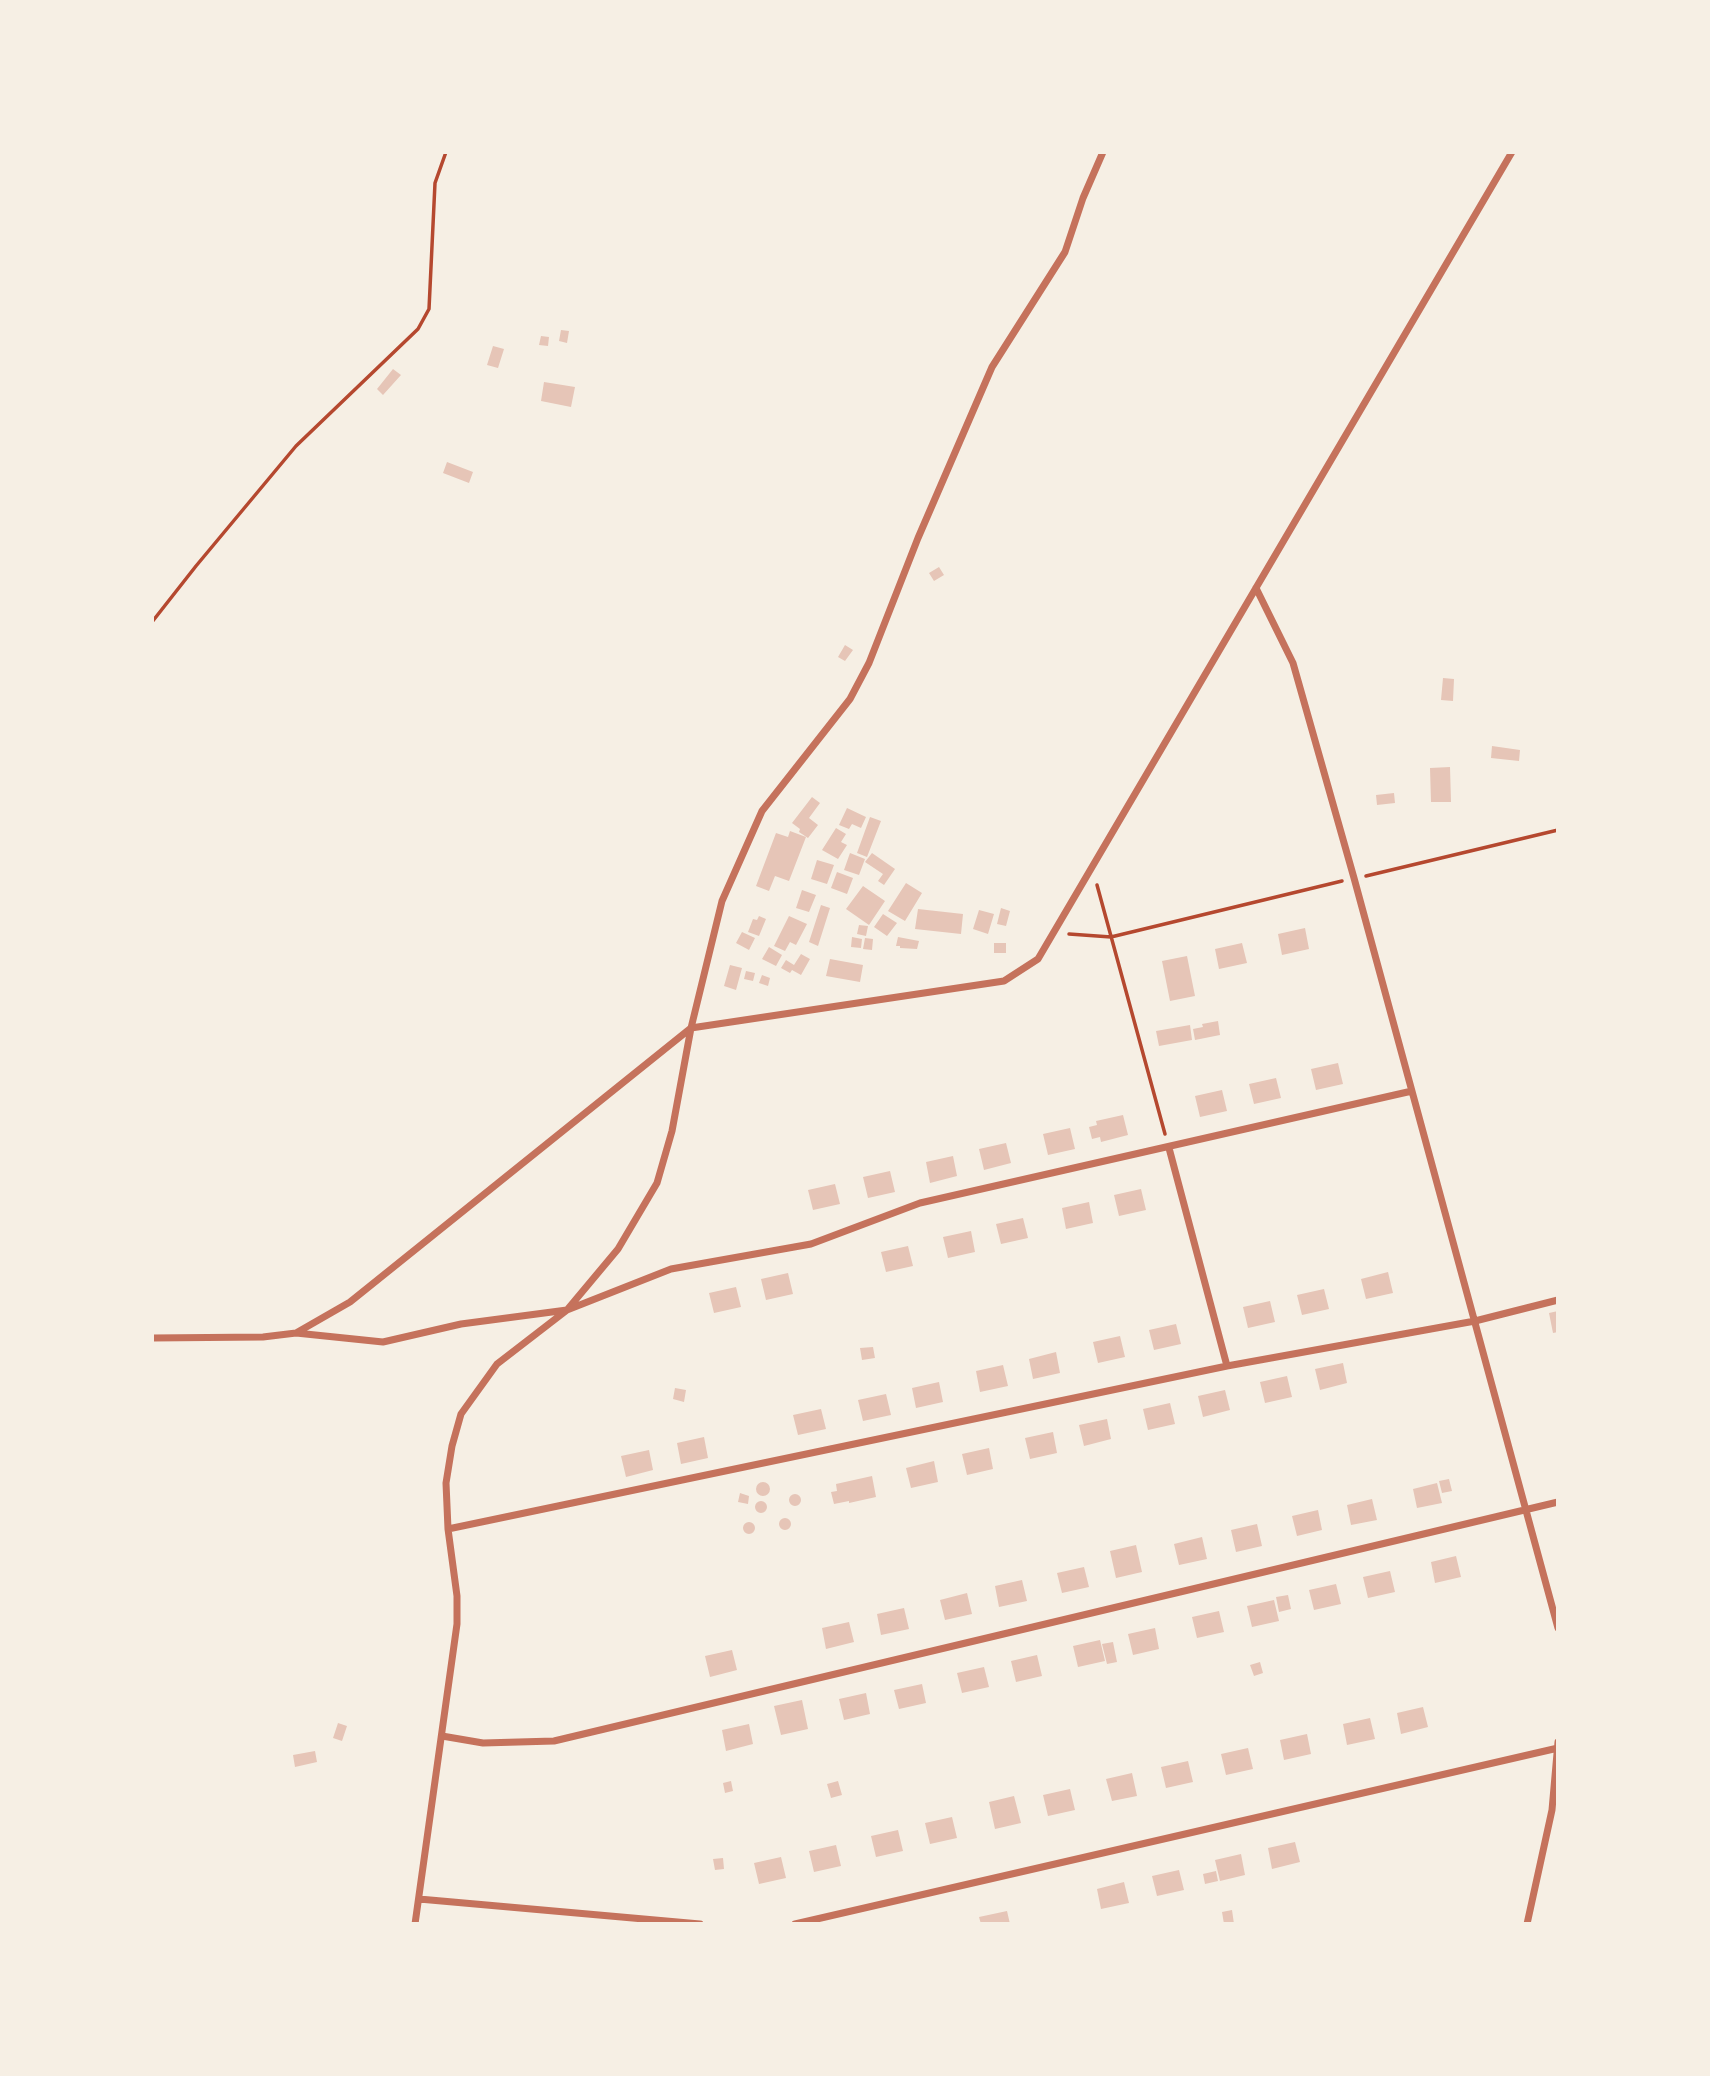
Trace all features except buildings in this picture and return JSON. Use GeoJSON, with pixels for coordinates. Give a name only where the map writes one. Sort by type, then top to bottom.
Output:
{"type":"FeatureCollection","features":[{"type":"Feature","properties":{"kind":"street"},"geometry":{"type":"LineString","coordinates":[[415,1924],[457,1624],[457,1596],[448,1529],[446,1483],[461,1414],[496,1364],[567,1310],[618,1250],[657,1183],[672,1131],[691,1028],[722,901],[762,811],[850,699],[869,663],[918,538],[992,367],[1065,252],[1083,198],[1103,152]]}},
{"type":"Feature","properties":{"kind":"street"},"geometry":{"type":"LineString","coordinates":[[296,1333],[349,1302],[691,1028],[1004,981],[1038,958],[1512,152]]}},
{"type":"Feature","properties":{"kind":"street"},"geometry":{"type":"LineString","coordinates":[[1256,588],[1293,663],[1558,1628]]}},
{"type":"Feature","properties":{"kind":"street"},"geometry":{"type":"LineString","coordinates":[[152,1338],[263,1337],[296,1333],[383,1342],[461,1324],[567,1310],[671,1269],[811,1244],[920,1203],[1412,1091]]}},
{"type":"Feature","properties":{"kind":"street"},"geometry":{"type":"LineString","coordinates":[[1169,1148],[1227,1366]]}},
{"type":"Feature","properties":{"kind":"street"},"geometry":{"type":"LineString","coordinates":[[448,1529],[1227,1366],[1475,1321],[1558,1300]]}},
{"type":"Feature","properties":{"kind":"street"},"geometry":{"type":"LineString","coordinates":[[442,1736],[483,1743],[555,1741],[1558,1502]]}},
{"type":"Feature","properties":{"kind":"street"},"geometry":{"type":"LineString","coordinates":[[1527,1924],[1552,1810],[1558,1742]]}},
{"type":"Feature","properties":{"kind":"street"},"geometry":{"type":"LineString","coordinates":[[795,1924],[1558,1748]]}},
{"type":"Feature","properties":{"kind":"street"},"geometry":{"type":"LineString","coordinates":[[419,1899],[701,1924]]}},
{"type":"Feature","properties":{"kind":"path"},"geometry":{"type":"LineString","coordinates":[[152,622],[296,446],[418,329],[429,309],[435,183],[446,152]]}},
{"type":"Feature","properties":{"kind":"path"},"geometry":{"type":"LineString","coordinates":[[1053,933],[1111,937],[1558,830]]}},
{"type":"Feature","properties":{"kind":"path"},"geometry":{"type":"LineString","coordinates":[[1092,866],[1169,1148]]}}]}
